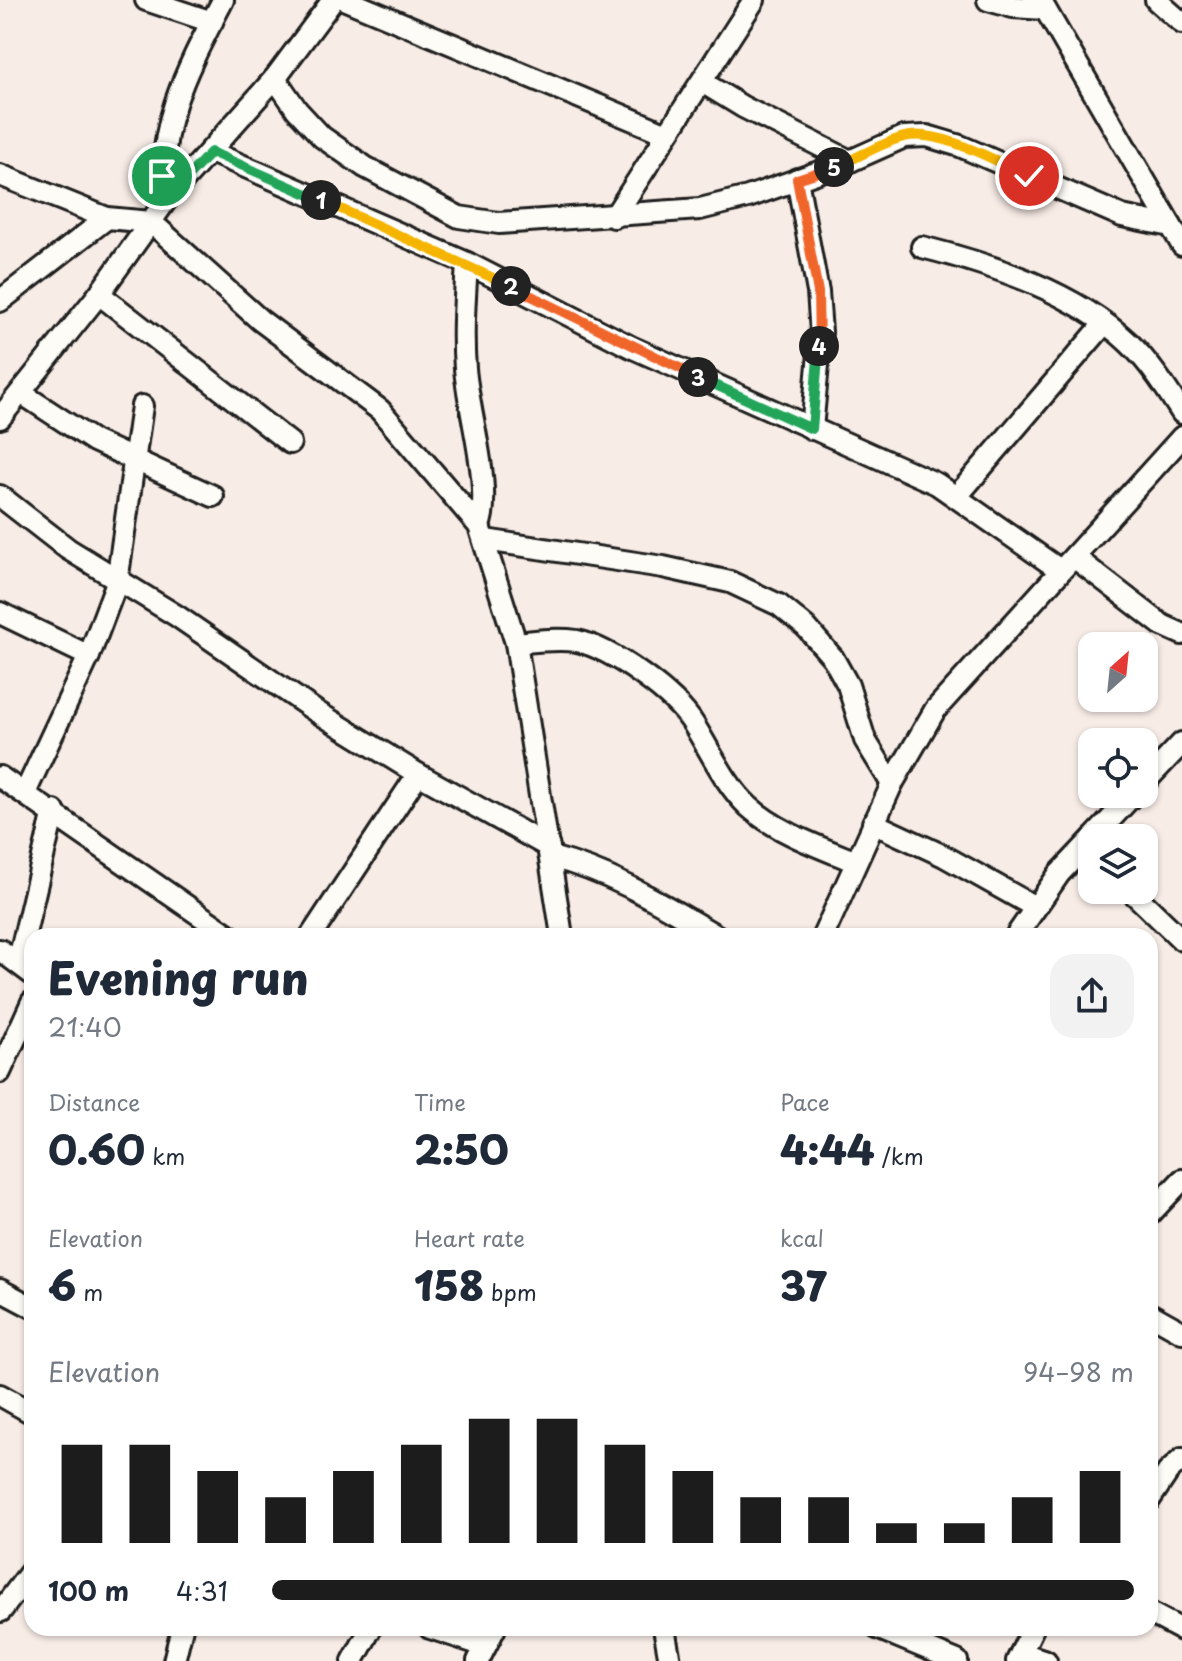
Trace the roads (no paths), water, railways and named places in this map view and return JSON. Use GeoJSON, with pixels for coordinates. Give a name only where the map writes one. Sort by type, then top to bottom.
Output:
{"type":"FeatureCollection","features":[{"type":"Feature","properties":{"kind":"street"},"geometry":{"type":"LineString","coordinates":[[146,0],[212,22]]}},
{"type":"Feature","properties":{"kind":"street"},"geometry":{"type":"LineString","coordinates":[[167,199],[162,176],[167,128],[223,0]]}},
{"type":"Feature","properties":{"kind":"street"},"geometry":{"type":"LineString","coordinates":[[0,418],[99,294],[167,199],[275,78],[333,0]]}},
{"type":"Feature","properties":{"kind":"street"},"geometry":{"type":"LineString","coordinates":[[346,0],[667,134]]}},
{"type":"Feature","properties":{"kind":"street"},"geometry":{"type":"LineString","coordinates":[[614,217],[754,0]]}},
{"type":"Feature","properties":{"kind":"street"},"geometry":{"type":"LineString","coordinates":[[988,0],[1013,7],[1042,4],[1182,245]]}},
{"type":"Feature","properties":{"kind":"street"},"geometry":{"type":"LineString","coordinates":[[1156,0],[1182,23]]}},
{"type":"Feature","properties":{"kind":"street"},"geometry":{"type":"LineString","coordinates":[[275,78],[297,110],[322,137],[365,167],[459,217],[499,223],[700,209],[748,197],[850,161],[904,137],[927,136],[960,146],[1122,216],[1171,226]]}},
{"type":"Feature","properties":{"kind":"street"},"geometry":{"type":"LineString","coordinates":[[702,82],[743,107],[850,161]]}},
{"type":"Feature","properties":{"kind":"street"},"geometry":{"type":"LineString","coordinates":[[211,152],[467,263],[631,347],[958,495],[1162,625],[1182,634]]}},
{"type":"Feature","properties":{"kind":"street"},"geometry":{"type":"LineString","coordinates":[[0,175],[107,218],[151,222],[260,320],[380,410],[482,533],[516,643],[561,928]]}},
{"type":"Feature","properties":{"kind":"street"},"geometry":{"type":"LineString","coordinates":[[797,179],[813,261],[821,332],[812,429]]}},
{"type":"Feature","properties":{"kind":"street"},"geometry":{"type":"LineString","coordinates":[[0,301],[107,218]]}},
{"type":"Feature","properties":{"kind":"street"},"geometry":{"type":"LineString","coordinates":[[922,247],[977,261],[1035,283],[1104,324],[1129,343],[1160,379],[1182,413]]}},
{"type":"Feature","properties":{"kind":"street"},"geometry":{"type":"LineString","coordinates":[[467,263],[465,368],[472,432],[486,500],[482,533]]}},
{"type":"Feature","properties":{"kind":"street"},"geometry":{"type":"LineString","coordinates":[[99,294],[290,443]]}},
{"type":"Feature","properties":{"kind":"street"},"geometry":{"type":"LineString","coordinates":[[958,495],[1104,324]]}},
{"type":"Feature","properties":{"kind":"street"},"geometry":{"type":"LineString","coordinates":[[21,393],[94,441],[213,496]]}},
{"type":"Feature","properties":{"kind":"street"},"geometry":{"type":"LineString","coordinates":[[25,793],[89,656],[117,582],[142,406]]}},
{"type":"Feature","properties":{"kind":"street"},"geometry":{"type":"LineString","coordinates":[[830,928],[873,823],[935,710],[1182,437]]}},
{"type":"Feature","properties":{"kind":"street"},"geometry":{"type":"LineString","coordinates":[[0,496],[117,582],[177,616],[314,710],[418,774],[550,852],[632,886],[703,928]]}},
{"type":"Feature","properties":{"kind":"street"},"geometry":{"type":"LineString","coordinates":[[482,533],[730,582],[779,605],[806,627],[833,658],[848,685],[865,740],[892,784]]}},
{"type":"Feature","properties":{"kind":"street"},"geometry":{"type":"LineString","coordinates":[[0,613],[89,656]]}},
{"type":"Feature","properties":{"kind":"street"},"geometry":{"type":"LineString","coordinates":[[516,643],[576,641],[598,648],[634,671],[667,696],[692,722],[710,754],[747,805],[783,830],[856,862]]}},
{"type":"Feature","properties":{"kind":"street"},"geometry":{"type":"LineString","coordinates":[[1158,768],[1182,743]]}},
{"type":"Feature","properties":{"kind":"street"},"geometry":{"type":"LineString","coordinates":[[316,928],[418,774]]}},
{"type":"Feature","properties":{"kind":"street"},"geometry":{"type":"LineString","coordinates":[[0,777],[54,811],[219,928]]}},
{"type":"Feature","properties":{"kind":"street"},"geometry":{"type":"LineString","coordinates":[[1108,824],[1122,808]]}},
{"type":"Feature","properties":{"kind":"street"},"geometry":{"type":"LineString","coordinates":[[32,928],[54,811]]}},
{"type":"Feature","properties":{"kind":"street"},"geometry":{"type":"LineString","coordinates":[[873,823],[944,856],[1035,907]]}},
{"type":"Feature","properties":{"kind":"street"},"geometry":{"type":"LineString","coordinates":[[1021,928],[1035,907],[1078,859]]}},
{"type":"Feature","properties":{"kind":"street"},"geometry":{"type":"LineString","coordinates":[[1145,904],[1182,940]]}},
{"type":"Feature","properties":{"kind":"street"},"geometry":{"type":"LineString","coordinates":[[0,950],[24,967]]}},
{"type":"Feature","properties":{"kind":"street"},"geometry":{"type":"LineString","coordinates":[[0,1072],[24,1020]]}},
{"type":"Feature","properties":{"kind":"street"},"geometry":{"type":"LineString","coordinates":[[1158,1206],[1182,1180]]}},
{"type":"Feature","properties":{"kind":"street"},"geometry":{"type":"LineString","coordinates":[[0,1290],[24,1303]]}},
{"type":"Feature","properties":{"kind":"street"},"geometry":{"type":"LineString","coordinates":[[1158,1318],[1182,1332]]}},
{"type":"Feature","properties":{"kind":"street"},"geometry":{"type":"LineString","coordinates":[[0,1395],[24,1408]]}},
{"type":"Feature","properties":{"kind":"street"},"geometry":{"type":"LineString","coordinates":[[1158,1487],[1182,1459]]}},
{"type":"Feature","properties":{"kind":"street"},"geometry":{"type":"LineString","coordinates":[[1,1611],[24,1581]]}},
{"type":"Feature","properties":{"kind":"street"},"geometry":{"type":"LineString","coordinates":[[1158,1617],[1182,1630]]}},
{"type":"Feature","properties":{"kind":"street"},"geometry":{"type":"LineString","coordinates":[[174,1661],[180,1636]]}},
{"type":"Feature","properties":{"kind":"street"},"geometry":{"type":"LineString","coordinates":[[353,1661],[367,1636]]}},
{"type":"Feature","properties":{"kind":"street"},"geometry":{"type":"LineString","coordinates":[[456,1636],[486,1645]]}},
{"type":"Feature","properties":{"kind":"street"},"geometry":{"type":"LineString","coordinates":[[665,1636],[670,1661]]}},
{"type":"Feature","properties":{"kind":"street"},"geometry":{"type":"LineString","coordinates":[[896,1636],[957,1661]]}},
{"type":"Feature","properties":{"kind":"street"},"geometry":{"type":"LineString","coordinates":[[1029,1636],[1019,1657],[1046,1661]]}}]}
